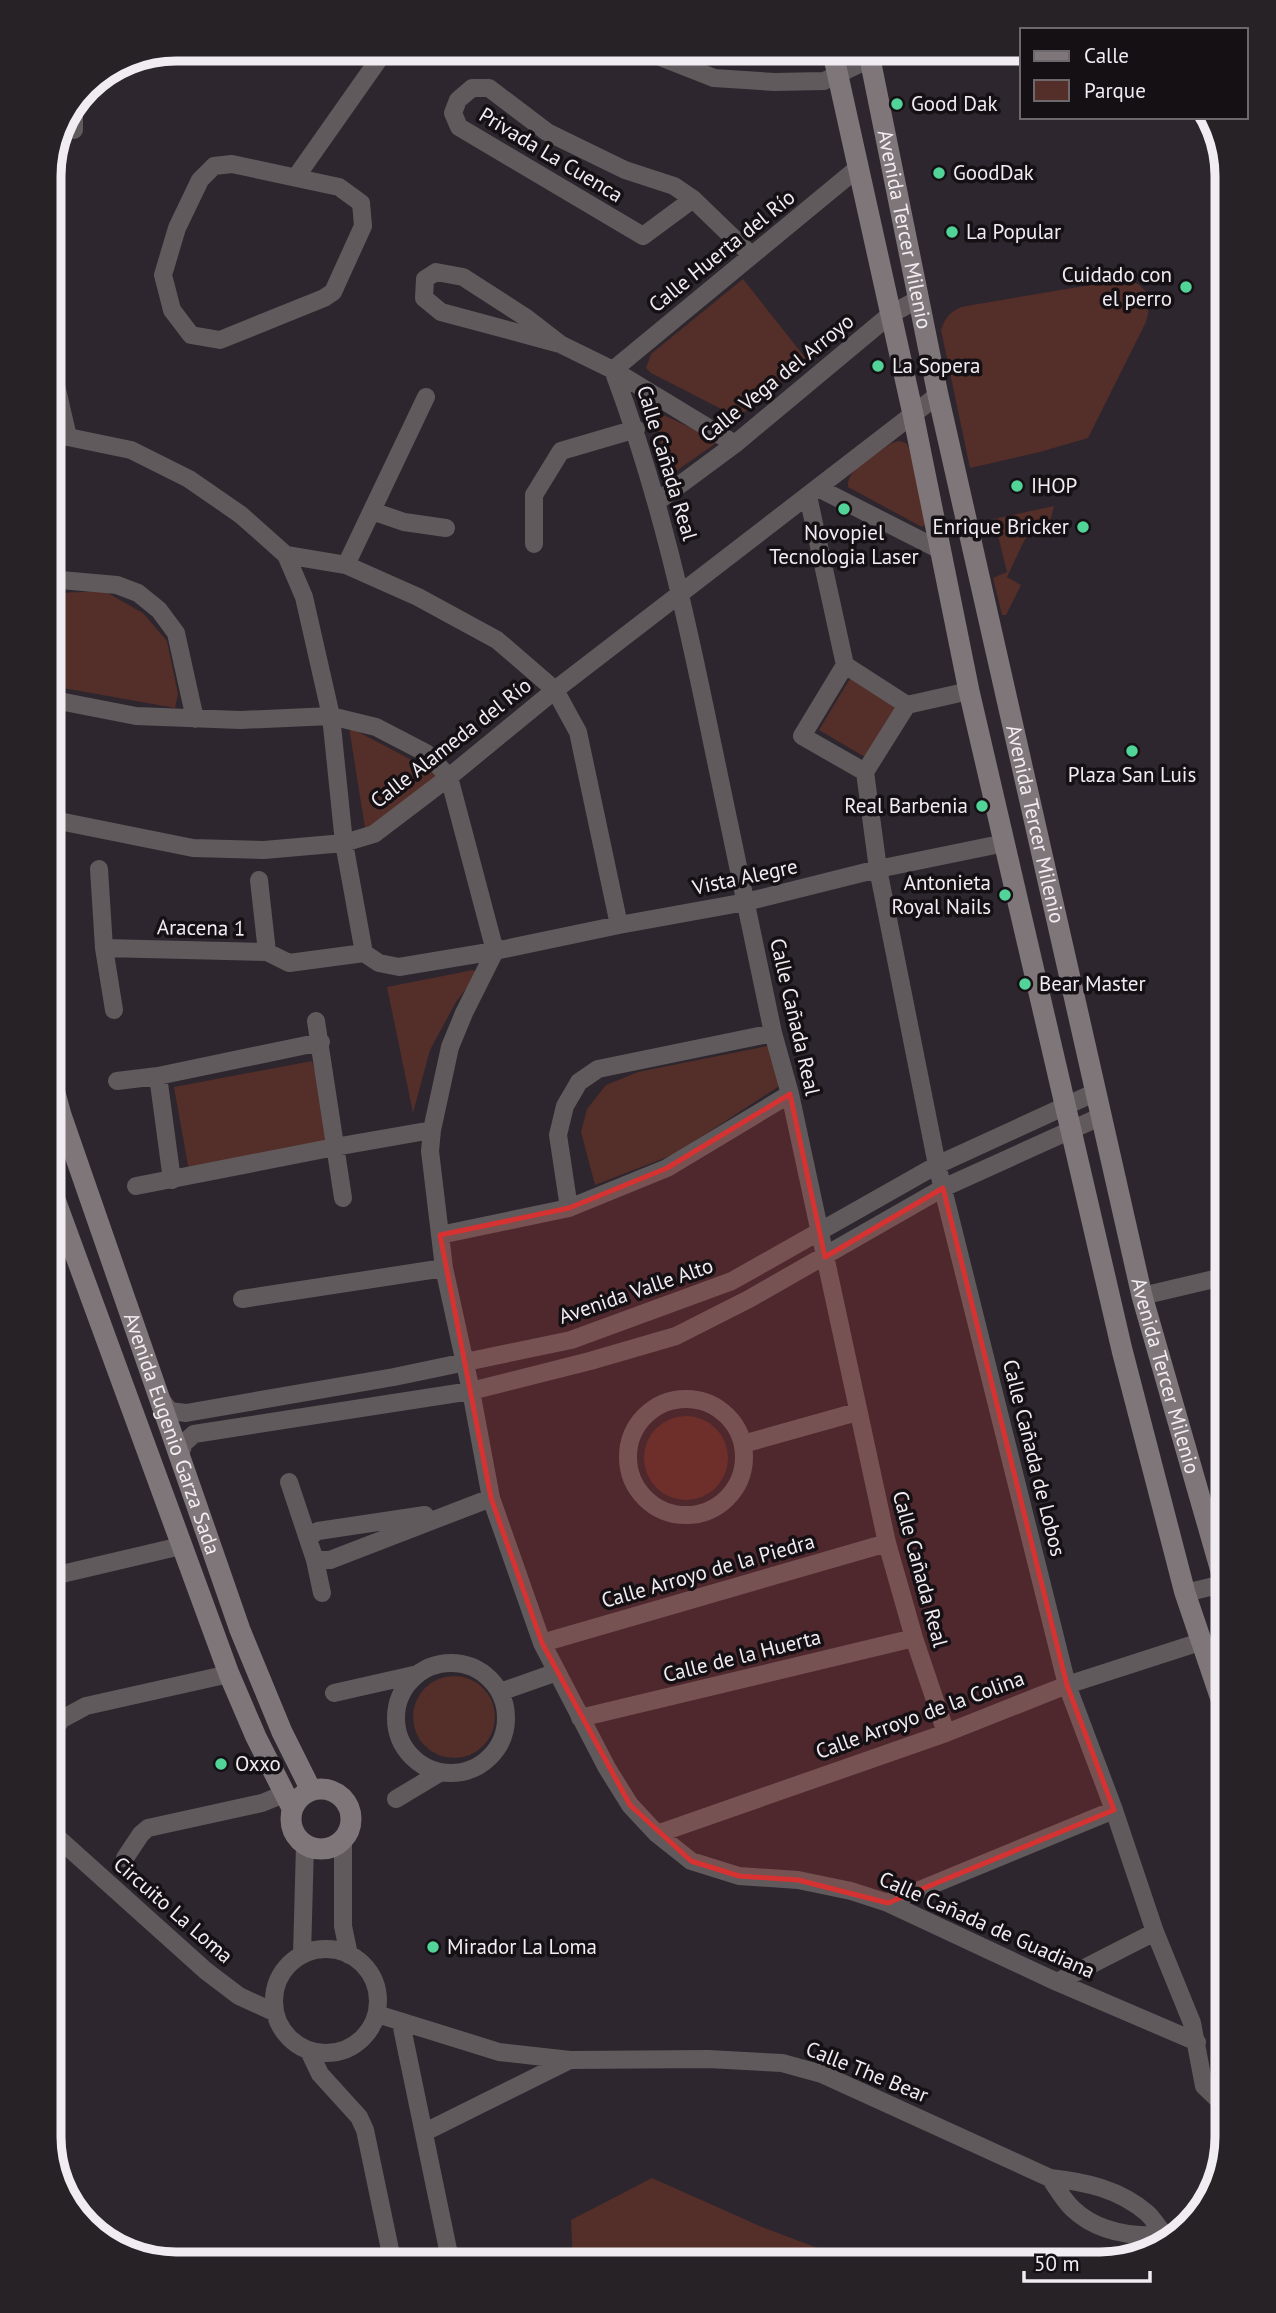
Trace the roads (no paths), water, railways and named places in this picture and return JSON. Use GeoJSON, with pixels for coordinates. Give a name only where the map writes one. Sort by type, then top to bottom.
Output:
{"type":"FeatureCollection","features":[{"type":"Feature","properties":{"kind":"street"},"geometry":{"type":"LineString","coordinates":[[296,177],[378,61]]}},
{"type":"Feature","properties":{"kind":"street"},"geometry":{"type":"LineString","coordinates":[[674,61],[714,78],[774,82],[824,81],[860,61]]}},
{"type":"Feature","properties":{"kind":"street","name":"Avenida Tercer Milenio"},"geometry":{"type":"LineString","coordinates":[[835,61],[913,414],[969,691],[1122,1350],[1185,1593],[1215,1684]]}},
{"type":"Feature","properties":{"kind":"street","name":"Avenida Tercer Milenio"},"geometry":{"type":"LineString","coordinates":[[870,61],[937,396],[1142,1296],[1215,1549]]}},
{"type":"Feature","properties":{"kind":"street","name":"Privada La Cuenca"},"geometry":{"type":"LineString","coordinates":[[692,199],[643,236],[459,127],[453,113],[458,100],[472,88],[489,88],[547,132],[625,170],[674,186],[692,199],[751,255]]}},
{"type":"Feature","properties":{"kind":"street"},"geometry":{"type":"LineString","coordinates":[[232,164],[296,177],[339,187],[361,203],[363,226],[333,292],[220,340],[191,335],[172,310],[163,275],[177,228],[200,180],[214,166],[232,164]]}},
{"type":"Feature","properties":{"kind":"street","name":"Calle Huerta del Río"},"geometry":{"type":"LineString","coordinates":[[613,370],[859,167]]}},
{"type":"Feature","properties":{"kind":"street","name":"Calle Cañada Real"},"geometry":{"type":"LineString","coordinates":[[560,344],[525,317],[463,277],[436,272],[425,279],[424,299],[441,312],[560,344],[613,370],[636,429],[682,594],[773,1032],[790,1094],[887,1543],[914,1638],[946,1732]]}},
{"type":"Feature","properties":{"kind":"street","name":"Calle Vega del Arroyo"},"geometry":{"type":"LineString","coordinates":[[658,501],[735,444],[891,314],[917,300]]}},
{"type":"Feature","properties":{"kind":"street"},"geometry":{"type":"LineString","coordinates":[[613,370],[735,444]]}},
{"type":"Feature","properties":{"kind":"street","name":"Calle Alameda del Río"},"geometry":{"type":"LineString","coordinates":[[61,821],[193,848],[264,850],[344,843],[374,834],[555,690],[937,396]]}},
{"type":"Feature","properties":{"kind":"street"},"geometry":{"type":"LineString","coordinates":[[346,565],[426,397]]}},
{"type":"Feature","properties":{"kind":"street"},"geometry":{"type":"LineString","coordinates":[[61,407],[68,437]]}},
{"type":"Feature","properties":{"kind":"street"},"geometry":{"type":"LineString","coordinates":[[534,544],[534,495],[561,451],[636,429]]}},
{"type":"Feature","properties":{"kind":"street"},"geometry":{"type":"LineString","coordinates":[[61,437],[131,450],[189,479],[241,515],[286,555],[304,597],[331,716],[344,843],[364,953],[289,963],[267,952]]}},
{"type":"Feature","properties":{"kind":"street"},"geometry":{"type":"LineString","coordinates":[[813,492],[940,550]]}},
{"type":"Feature","properties":{"kind":"street"},"geometry":{"type":"LineString","coordinates":[[813,492],[845,665],[802,736],[865,772],[907,705],[969,691]]}},
{"type":"Feature","properties":{"kind":"street"},"geometry":{"type":"LineString","coordinates":[[372,511],[404,522],[446,528]]}},
{"type":"Feature","properties":{"kind":"street"},"geometry":{"type":"LineString","coordinates":[[286,555],[346,565],[418,597],[497,640],[555,690],[578,732],[619,925]]}},
{"type":"Feature","properties":{"kind":"street"},"geometry":{"type":"LineString","coordinates":[[61,580],[117,585],[138,593],[159,610],[176,633],[195,719]]}},
{"type":"Feature","properties":{"kind":"street"},"geometry":{"type":"LineString","coordinates":[[845,665],[907,705]]}},
{"type":"Feature","properties":{"kind":"street"},"geometry":{"type":"LineString","coordinates":[[61,701],[136,716],[195,719],[331,716],[376,727],[426,753],[449,777],[495,951]]}},
{"type":"Feature","properties":{"kind":"street","name":"Calle Cañada de Lobos"},"geometry":{"type":"LineString","coordinates":[[865,772],[878,869],[937,1164],[1067,1685],[1197,2042]]}},
{"type":"Feature","properties":{"kind":"street","name":"Vista Alegre"},"geometry":{"type":"LineString","coordinates":[[364,953],[379,962],[400,967],[495,951],[746,902],[878,869],[1005,843]]}},
{"type":"Feature","properties":{"kind":"street"},"geometry":{"type":"LineString","coordinates":[[99,869],[104,948],[114,1010]]}},
{"type":"Feature","properties":{"kind":"street","name":"Aracena 1"},"geometry":{"type":"LineString","coordinates":[[104,948],[267,952],[259,880]]}},
{"type":"Feature","properties":{"kind":"street","name":"Calle Cañada de Guadiana"},"geometry":{"type":"LineString","coordinates":[[495,951],[450,1047],[432,1130],[430,1151],[444,1268],[491,1498],[542,1643],[607,1768],[630,1805],[657,1834],[691,1861],[738,1876],[798,1880],[852,1891],[888,1902],[1057,1982],[1197,2042]]}},
{"type":"Feature","properties":{"kind":"street"},"geometry":{"type":"LineString","coordinates":[[316,1021],[343,1198]]}},
{"type":"Feature","properties":{"kind":"street"},"geometry":{"type":"LineString","coordinates":[[569,1208],[558,1135],[565,1106],[579,1082],[598,1069],[773,1032]]}},
{"type":"Feature","properties":{"kind":"street"},"geometry":{"type":"LineString","coordinates":[[117,1082],[158,1076],[320,1041]]}},
{"type":"Feature","properties":{"kind":"street"},"geometry":{"type":"LineString","coordinates":[[158,1076],[172,1180]]}},
{"type":"Feature","properties":{"kind":"street","name":"Avenida Valle Alto"},"geometry":{"type":"LineString","coordinates":[[157,1396],[170,1411],[186,1413],[394,1377],[572,1340],[732,1281],[937,1164],[1096,1092]]}},
{"type":"Feature","properties":{"kind":"street"},"geometry":{"type":"LineString","coordinates":[[440,1235],[569,1208],[667,1168],[790,1094]]}},
{"type":"Feature","properties":{"kind":"street"},"geometry":{"type":"LineString","coordinates":[[179,1458],[184,1443],[194,1434],[471,1391],[676,1336],[825,1257],[943,1188],[1101,1116]]}},
{"type":"Feature","properties":{"kind":"street"},"geometry":{"type":"LineString","coordinates":[[136,1186],[432,1130]]}},
{"type":"Feature","properties":{"kind":"street","name":"Avenida Eugenio Garza Sada"},"geometry":{"type":"LineString","coordinates":[[61,1133],[240,1630],[282,1732],[311,1790]]}},
{"type":"Feature","properties":{"kind":"street","name":"Avenida Eugenio Garza Sada"},"geometry":{"type":"LineString","coordinates":[[61,1216],[229,1674],[288,1801]]}},
{"type":"Feature","properties":{"kind":"street"},"geometry":{"type":"LineString","coordinates":[[242,1299],[444,1268]]}},
{"type":"Feature","properties":{"kind":"street"},"geometry":{"type":"LineString","coordinates":[[1142,1296],[1215,1279]]}},
{"type":"Feature","properties":{"kind":"street"},"geometry":{"type":"LineString","coordinates":[[1122,1350],[1153,1341]]}},
{"type":"Feature","properties":{"kind":"street"},"geometry":{"type":"LineString","coordinates":[[684,1398],[714,1406],[726,1415],[737,1428],[743,1444],[744,1464],[739,1483],[726,1501],[709,1511],[680,1515],[656,1507],[645,1499],[629,1470],[628,1452],[632,1434],[639,1422],[649,1412],[684,1398]]}},
{"type":"Feature","properties":{"kind":"street"},"geometry":{"type":"LineString","coordinates":[[743,1444],[857,1412]]}},
{"type":"Feature","properties":{"kind":"street"},"geometry":{"type":"LineString","coordinates":[[289,1482],[315,1560],[322,1593]]}},
{"type":"Feature","properties":{"kind":"street"},"geometry":{"type":"LineString","coordinates":[[315,1560],[330,1560],[491,1498]]}},
{"type":"Feature","properties":{"kind":"street"},"geometry":{"type":"LineString","coordinates":[[309,1541],[318,1531],[456,1510]]}},
{"type":"Feature","properties":{"kind":"street","name":"Calle Arroyo de la Piedra"},"geometry":{"type":"LineString","coordinates":[[542,1643],[887,1543]]}},
{"type":"Feature","properties":{"kind":"street"},"geometry":{"type":"LineString","coordinates":[[61,1574],[181,1546]]}},
{"type":"Feature","properties":{"kind":"street"},"geometry":{"type":"LineString","coordinates":[[1185,1593],[1215,1588]]}},
{"type":"Feature","properties":{"kind":"street"},"geometry":{"type":"LineString","coordinates":[[217,1638],[240,1630]]}},
{"type":"Feature","properties":{"kind":"street","name":"Calle de la Huerta"},"geometry":{"type":"LineString","coordinates":[[580,1718],[914,1638]]}},
{"type":"Feature","properties":{"kind":"street","name":"Calle Arroyo de la Colina"},"geometry":{"type":"LineString","coordinates":[[657,1834],[946,1732],[1067,1685],[1200,1642]]}},
{"type":"Feature","properties":{"kind":"street"},"geometry":{"type":"LineString","coordinates":[[334,1693],[418,1674],[435,1665],[453,1663],[472,1667],[488,1677],[500,1692],[506,1708],[506,1726],[501,1743],[491,1757],[476,1767],[459,1772],[441,1772],[425,1766],[411,1755],[401,1740],[396,1723],[397,1705],[405,1688],[418,1674]]}},
{"type":"Feature","properties":{"kind":"street"},"geometry":{"type":"LineString","coordinates":[[500,1692],[556,1672]]}},
{"type":"Feature","properties":{"kind":"street"},"geometry":{"type":"LineString","coordinates":[[61,1720],[86,1706],[229,1674]]}},
{"type":"Feature","properties":{"kind":"street"},"geometry":{"type":"LineString","coordinates":[[396,1799],[441,1772]]}},
{"type":"Feature","properties":{"kind":"street"},"geometry":{"type":"LineString","coordinates":[[125,1858],[148,1828],[262,1803],[288,1801],[311,1790],[324,1789],[337,1793],[347,1803],[352,1816],[351,1829],[344,1840],[325,1850],[305,1845],[295,1835],[288,1801]]}},
{"type":"Feature","properties":{"kind":"street"},"geometry":{"type":"LineString","coordinates":[[888,1902],[1114,1810]]}},
{"type":"Feature","properties":{"kind":"street"},"geometry":{"type":"LineString","coordinates":[[344,1840],[344,1926],[349,1955]]}},
{"type":"Feature","properties":{"kind":"street","name":"Circuito La Loma"},"geometry":{"type":"LineString","coordinates":[[61,1841],[206,1971],[239,1996],[274,2012]]}},
{"type":"Feature","properties":{"kind":"street"},"geometry":{"type":"LineString","coordinates":[[302,1955],[305,1845]]}},
{"type":"Feature","properties":{"kind":"street"},"geometry":{"type":"LineString","coordinates":[[1057,1982],[1155,1932]]}},
{"type":"Feature","properties":{"kind":"street"},"geometry":{"type":"LineString","coordinates":[[326,1949],[349,1955],[363,1965],[373,1980],[378,1997],[377,2014],[367,2033],[351,2048],[330,2053],[309,2051],[290,2039],[281,2028],[274,2012],[278,1979],[288,1965],[302,1955],[326,1949]]}},
{"type":"Feature","properties":{"kind":"street","name":"Calle The Bear"},"geometry":{"type":"LineString","coordinates":[[377,2014],[499,2052],[570,2060],[708,2059],[782,2063],[822,2074],[1050,2178],[1085,2182],[1116,2193],[1148,2214],[1163,2232]]}},
{"type":"Feature","properties":{"kind":"street"},"geometry":{"type":"LineString","coordinates":[[401,2023],[449,2252]]}},
{"type":"Feature","properties":{"kind":"street"},"geometry":{"type":"LineString","coordinates":[[1197,2042],[1204,2086],[1215,2097]]}},
{"type":"Feature","properties":{"kind":"street"},"geometry":{"type":"LineString","coordinates":[[309,2051],[320,2074],[359,2117],[365,2130],[390,2252]]}},
{"type":"Feature","properties":{"kind":"street","name":"Calle The Bear"},"geometry":{"type":"LineString","coordinates":[[425,2132],[570,2060]]}},
{"type":"Feature","properties":{"kind":"street","name":"Calle The Bear"},"geometry":{"type":"LineString","coordinates":[[1050,2178],[1072,2209],[1101,2228],[1136,2237],[1156,2236]]}},
{"type":"Feature","properties":{"kind":"place","name":"Good Dak"},"geometry":{"type":"Point","coordinates":[897,104]}},
{"type":"Feature","properties":{"kind":"place","name":"GoodDak"},"geometry":{"type":"Point","coordinates":[939,173]}},
{"type":"Feature","properties":{"kind":"place","name":"La Popular"},"geometry":{"type":"Point","coordinates":[952,232]}},
{"type":"Feature","properties":{"kind":"place","name":"Cuidado con el perro"},"geometry":{"type":"Point","coordinates":[1186,287]}},
{"type":"Feature","properties":{"kind":"place","name":"La Sopera"},"geometry":{"type":"Point","coordinates":[878,366]}},
{"type":"Feature","properties":{"kind":"place","name":"IHOP"},"geometry":{"type":"Point","coordinates":[1017,486]}},
{"type":"Feature","properties":{"kind":"place","name":"Novopiel Tecnologia Laser"},"geometry":{"type":"Point","coordinates":[844,509]}},
{"type":"Feature","properties":{"kind":"place","name":"Enrique Bricker"},"geometry":{"type":"Point","coordinates":[1083,527]}},
{"type":"Feature","properties":{"kind":"place","name":"Plaza San Luis"},"geometry":{"type":"Point","coordinates":[1132,751]}},
{"type":"Feature","properties":{"kind":"place","name":"Real Barbenia"},"geometry":{"type":"Point","coordinates":[982,806]}},
{"type":"Feature","properties":{"kind":"place","name":"Antonieta Royal Nails"},"geometry":{"type":"Point","coordinates":[1005,895]}},
{"type":"Feature","properties":{"kind":"place","name":"Bear Master"},"geometry":{"type":"Point","coordinates":[1025,984]}},
{"type":"Feature","properties":{"kind":"place","name":"Oxxo"},"geometry":{"type":"Point","coordinates":[221,1764]}},
{"type":"Feature","properties":{"kind":"place","name":"Mirador La Loma"},"geometry":{"type":"Point","coordinates":[433,1947]}}]}
